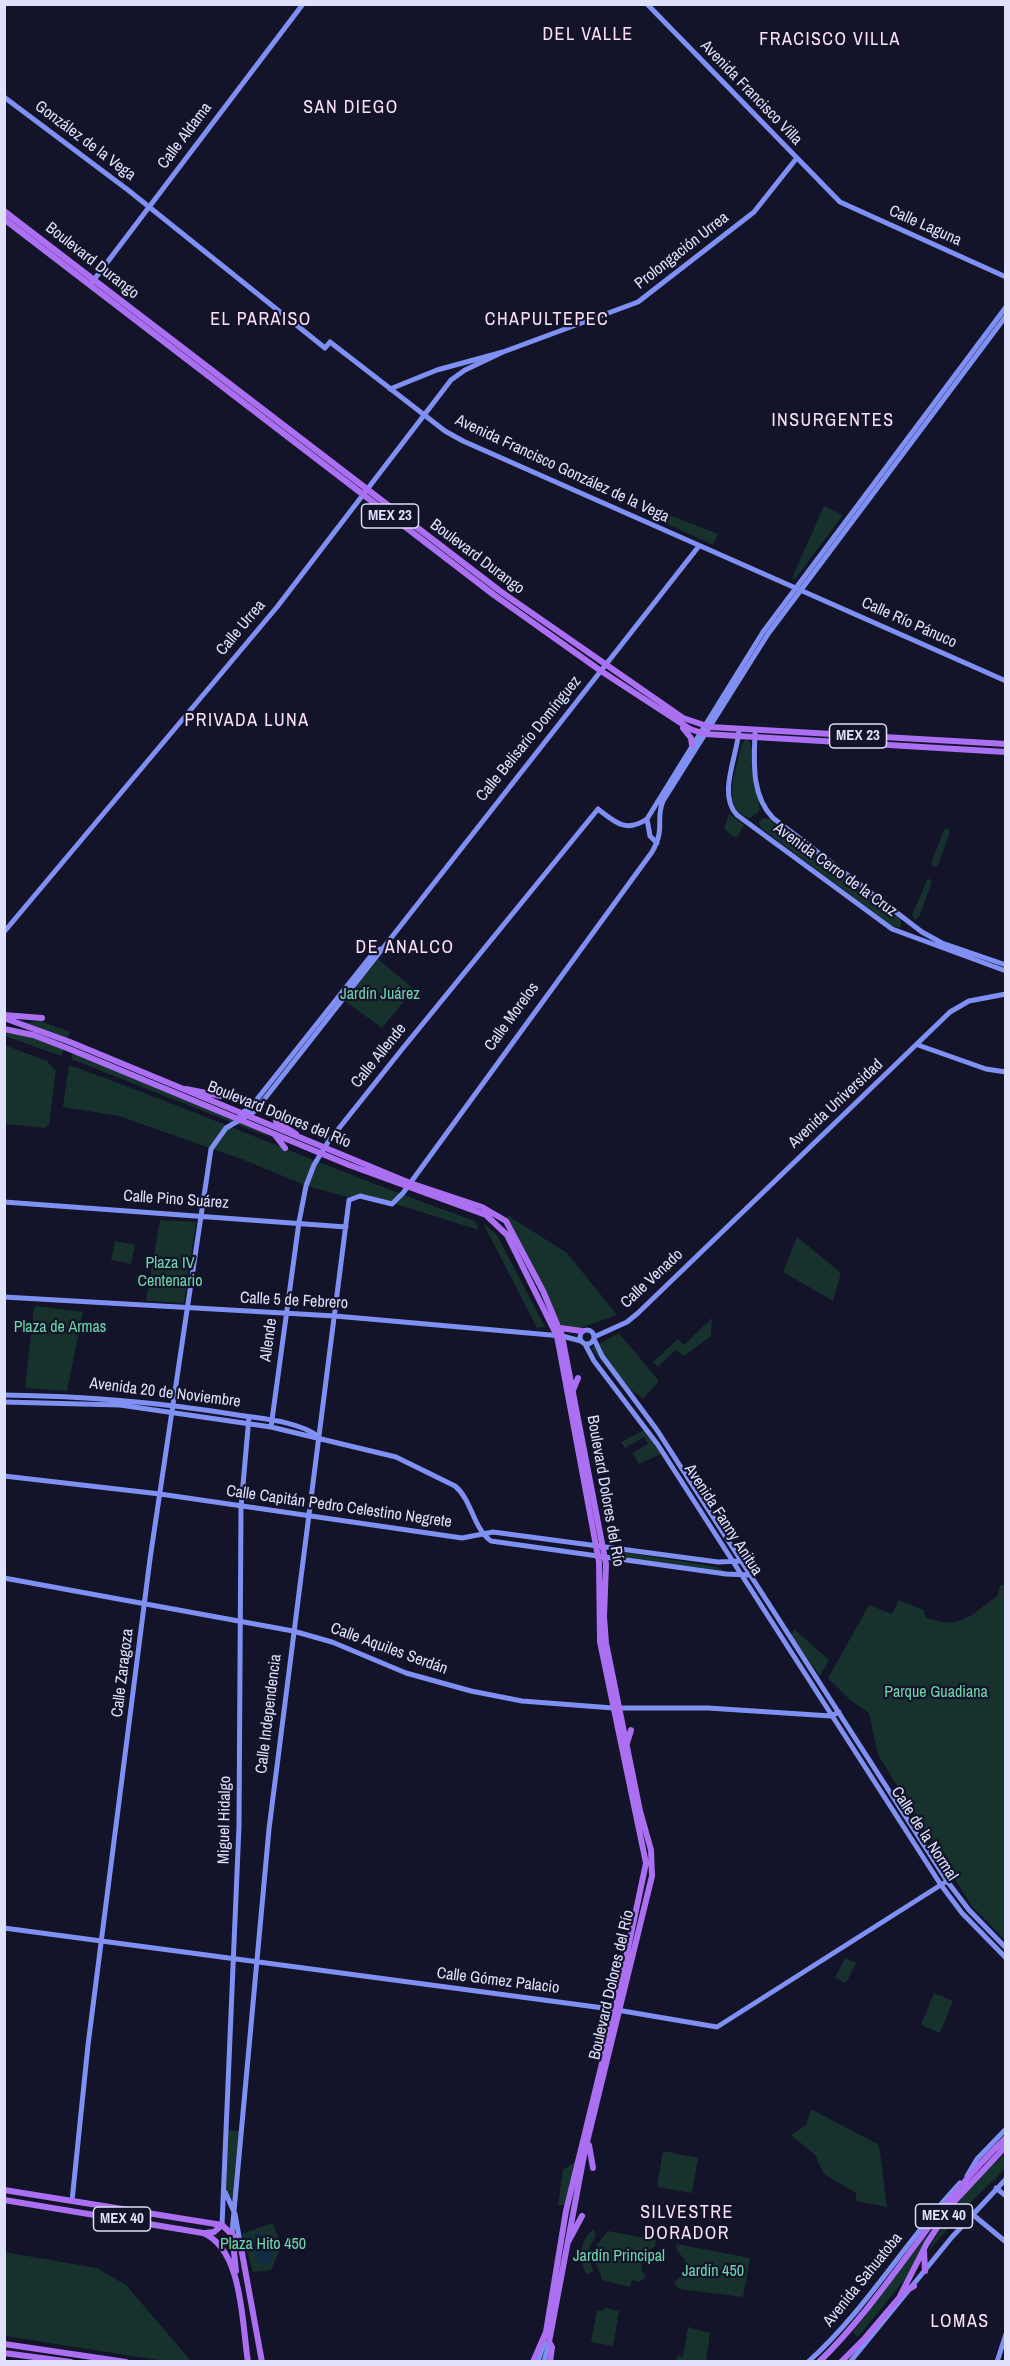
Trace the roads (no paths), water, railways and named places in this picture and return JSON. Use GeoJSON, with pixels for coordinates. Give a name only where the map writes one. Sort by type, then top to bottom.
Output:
{"type":"FeatureCollection","features":[{"type":"Feature","properties":{"kind":"main road","name":"Boulevard Durango"},"geometry":{"type":"LineString","coordinates":[[4,211],[92,282],[365,492],[450,562],[678,723],[703,733],[755,734],[1005,752]]}},
{"type":"Feature","properties":{"kind":"main road","name":"Boulevard Durango"},"geometry":{"type":"LineString","coordinates":[[4,219],[92,282]]}},
{"type":"Feature","properties":{"kind":"main road","name":"Boulevard Durango"},"geometry":{"type":"LineString","coordinates":[[603,668],[673,712],[707,726],[739,733]]}},
{"type":"Feature","properties":{"kind":"main road"},"geometry":{"type":"LineString","coordinates":[[678,723],[689,735],[692,745]]}},
{"type":"Feature","properties":{"kind":"main road","name":"Boulevard Durango"},"geometry":{"type":"LineString","coordinates":[[755,734],[1005,744]]}},
{"type":"Feature","properties":{"kind":"main road"},"geometry":{"type":"LineString","coordinates":[[4,1017],[42,1018]]}},
{"type":"Feature","properties":{"kind":"main road","name":"Boulevard Dolores del Río"},"geometry":{"type":"LineString","coordinates":[[4,1017],[183,1090],[274,1134],[480,1212],[497,1223],[513,1245],[557,1336],[573,1390],[599,1546]]}},
{"type":"Feature","properties":{"kind":"main road","name":"Boulevard Dolores del Río"},"geometry":{"type":"LineString","coordinates":[[4,1029],[49,1041],[240,1117],[301,1138],[323,1151]]}},
{"type":"Feature","properties":{"kind":"main road"},"geometry":{"type":"LineString","coordinates":[[183,1090],[221,1095]]}},
{"type":"Feature","properties":{"kind":"main road"},"geometry":{"type":"LineString","coordinates":[[276,1120],[301,1138]]}},
{"type":"Feature","properties":{"kind":"main road"},"geometry":{"type":"LineString","coordinates":[[274,1134],[285,1148]]}},
{"type":"Feature","properties":{"kind":"main road","name":"Boulevard Dolores del Río"},"geometry":{"type":"LineString","coordinates":[[408,1185],[482,1207],[504,1219],[515,1235],[560,1328],[557,1336],[563,1372],[601,1556],[606,1643],[616,1708],[627,1743],[642,1822],[651,1850],[652,1876],[588,2138],[547,2341]]}},
{"type":"Feature","properties":{"kind":"main road"},"geometry":{"type":"LineString","coordinates":[[560,1328],[580,1331]]}},
{"type":"Feature","properties":{"kind":"main road"},"geometry":{"type":"LineString","coordinates":[[557,1336],[580,1331]]}},
{"type":"Feature","properties":{"kind":"main road"},"geometry":{"type":"LineString","coordinates":[[560,1384],[563,1372]]}},
{"type":"Feature","properties":{"kind":"main road"},"geometry":{"type":"LineString","coordinates":[[573,1390],[578,1378]]}},
{"type":"Feature","properties":{"kind":"main road","name":"Boulevard Dolores del Río"},"geometry":{"type":"LineString","coordinates":[[547,2341],[566,2211],[618,2011],[646,1863],[598,1625],[601,1556]]}},
{"type":"Feature","properties":{"kind":"main road"},"geometry":{"type":"LineString","coordinates":[[606,1643],[611,1629]]}},
{"type":"Feature","properties":{"kind":"main road"},"geometry":{"type":"LineString","coordinates":[[627,1743],[631,1730]]}},
{"type":"Feature","properties":{"kind":"main road"},"geometry":{"type":"LineString","coordinates":[[651,1835],[651,1850]]}},
{"type":"Feature","properties":{"kind":"main road"},"geometry":{"type":"LineString","coordinates":[[588,2138],[593,2168]]}},
{"type":"Feature","properties":{"kind":"main road","name":"Avenida Sahuatoba"},"geometry":{"type":"LineString","coordinates":[[910,2285],[924,2249],[953,2203],[1005,2138]]}},
{"type":"Feature","properties":{"kind":"main road","name":"Avenida Sahuatoba"},"geometry":{"type":"LineString","coordinates":[[992,2155],[1005,2146]]}},
{"type":"Feature","properties":{"kind":"main road"},"geometry":{"type":"LineString","coordinates":[[572,2160],[580,2153]]}},
{"type":"Feature","properties":{"kind":"main road","name":"MEX 40"},"geometry":{"type":"LineString","coordinates":[[968,2175],[992,2155]]}},
{"type":"Feature","properties":{"kind":"main road","name":"Avenida Sahuatoba"},"geometry":{"type":"LineString","coordinates":[[819,2361],[853,2325],[968,2175]]}},
{"type":"Feature","properties":{"kind":"main road","name":"MEX 40"},"geometry":{"type":"LineString","coordinates":[[4,2190],[222,2225],[240,2242]]}},
{"type":"Feature","properties":{"kind":"main road","name":"MEX 40"},"geometry":{"type":"LineString","coordinates":[[4,2200],[203,2233]]}},
{"type":"Feature","properties":{"kind":"main road"},"geometry":{"type":"LineString","coordinates":[[72,2201],[79,2209],[97,2215]]}},
{"type":"Feature","properties":{"kind":"main road"},"geometry":{"type":"LineString","coordinates":[[566,2245],[582,2216]]}},
{"type":"Feature","properties":{"kind":"main road"},"geometry":{"type":"LineString","coordinates":[[203,2233],[214,2232],[222,2225]]}},
{"type":"Feature","properties":{"kind":"main road"},"geometry":{"type":"LineString","coordinates":[[203,2233],[218,2241],[228,2258],[237,2282]]}},
{"type":"Feature","properties":{"kind":"main road"},"geometry":{"type":"LineString","coordinates":[[232,2233],[248,2361]]}},
{"type":"Feature","properties":{"kind":"main road"},"geometry":{"type":"LineString","coordinates":[[240,2242],[262,2361]]}},
{"type":"Feature","properties":{"kind":"main road"},"geometry":{"type":"LineString","coordinates":[[924,2249],[925,2271]]}},
{"type":"Feature","properties":{"kind":"main road","name":"MEX 40"},"geometry":{"type":"LineString","coordinates":[[841,2361],[865,2338],[910,2285]]}},
{"type":"Feature","properties":{"kind":"main road"},"geometry":{"type":"LineString","coordinates":[[533,2361],[537,2348],[547,2341],[552,2347],[550,2361]]}},
{"type":"Feature","properties":{"kind":"main road"},"geometry":{"type":"LineString","coordinates":[[4,2343],[126,2361]]}},
{"type":"Feature","properties":{"kind":"main road"},"geometry":{"type":"LineString","coordinates":[[4,2353],[71,2361]]}},
{"type":"Feature","properties":{"kind":"street","name":"Calle Aldama"},"geometry":{"type":"LineString","coordinates":[[92,282],[303,4]]}},
{"type":"Feature","properties":{"kind":"street","name":"Avenida Francisco Villa"},"geometry":{"type":"LineString","coordinates":[[648,5],[835,198]]}},
{"type":"Feature","properties":{"kind":"street","name":"González de la Vega"},"geometry":{"type":"LineString","coordinates":[[4,97],[148,207],[325,348],[330,342]]}},
{"type":"Feature","properties":{"kind":"street","name":"Prolongación Urrea"},"geometry":{"type":"LineString","coordinates":[[390,389],[437,370],[503,352],[639,302],[754,213],[796,159]]}},
{"type":"Feature","properties":{"kind":"street","name":"Calle Laguna"},"geometry":{"type":"LineString","coordinates":[[835,198],[1005,277]]}},
{"type":"Feature","properties":{"kind":"street"},"geometry":{"type":"LineString","coordinates":[[657,843],[650,836],[648,819],[692,745],[703,733],[798,589],[1005,306]]}},
{"type":"Feature","properties":{"kind":"street"},"geometry":{"type":"LineString","coordinates":[[798,589],[1005,316]]}},
{"type":"Feature","properties":{"kind":"street","name":"Avenida Francisco González de la Vega"},"geometry":{"type":"LineString","coordinates":[[330,342],[390,389],[463,441],[798,589]]}},
{"type":"Feature","properties":{"kind":"street","name":"Calle Urrea"},"geometry":{"type":"LineString","coordinates":[[4,932],[284,599],[455,376],[503,352]]}},
{"type":"Feature","properties":{"kind":"street","name":"Calle Belisario Domínguez"},"geometry":{"type":"LineString","coordinates":[[240,1117],[255,1111],[380,949],[699,546]]}},
{"type":"Feature","properties":{"kind":"street","name":"Calle Río Pánuco"},"geometry":{"type":"LineString","coordinates":[[798,589],[1005,681]]}},
{"type":"Feature","properties":{"kind":"street","name":"Calle Morelos"},"geometry":{"type":"LineString","coordinates":[[349,1200],[360,1196],[390,1204],[397,1200],[652,852],[662,831],[662,805],[703,733]]}},
{"type":"Feature","properties":{"kind":"street","name":"Avenida Cerro de la Cruz"},"geometry":{"type":"LineString","coordinates":[[739,733],[728,796],[730,807],[737,814],[886,926],[1005,971]]}},
{"type":"Feature","properties":{"kind":"street","name":"Avenida Cerro de la Cruz"},"geometry":{"type":"LineString","coordinates":[[755,734],[754,775],[766,810],[773,818],[922,932],[942,943],[1005,965]]}},
{"type":"Feature","properties":{"kind":"street","name":"Calle Allende"},"geometry":{"type":"LineString","coordinates":[[306,1186],[323,1151],[403,1048],[598,809],[620,826],[632,827],[648,819]]}},
{"type":"Feature","properties":{"kind":"street","name":"Calle Belisario Domínguez"},"geometry":{"type":"LineString","coordinates":[[240,1117],[250,1108],[374,952],[380,949]]}},
{"type":"Feature","properties":{"kind":"street","name":"Avenida Universidad"},"geometry":{"type":"LineString","coordinates":[[696,1256],[958,1006],[969,1001],[1005,994]]}},
{"type":"Feature","properties":{"kind":"street"},"geometry":{"type":"LineString","coordinates":[[918,1045],[986,1069],[1005,1072]]}},
{"type":"Feature","properties":{"kind":"street","name":"Calle Zaragoza"},"geometry":{"type":"LineString","coordinates":[[72,2201],[84,2078],[186,1307],[211,1149],[222,1132],[240,1117]]}},
{"type":"Feature","properties":{"kind":"street","name":"Allende"},"geometry":{"type":"LineString","coordinates":[[271,1423],[306,1186]]}},
{"type":"Feature","properties":{"kind":"street","name":"Calle Independencia"},"geometry":{"type":"LineString","coordinates":[[232,2233],[269,1829],[349,1200]]}},
{"type":"Feature","properties":{"kind":"street","name":"Calle Pino Suárez"},"geometry":{"type":"LineString","coordinates":[[4,1202],[346,1227]]}},
{"type":"Feature","properties":{"kind":"street","name":"Calle Venado"},"geometry":{"type":"LineString","coordinates":[[583,1343],[632,1317],[696,1256]]}},
{"type":"Feature","properties":{"kind":"street","name":"Calle 5 de Febrero"},"geometry":{"type":"LineString","coordinates":[[4,1297],[335,1316],[557,1336],[583,1343]]}},
{"type":"Feature","properties":{"kind":"street"},"geometry":{"type":"LineString","coordinates":[[583,1343],[580,1331],[590,1330],[594,1338]]}},
{"type":"Feature","properties":{"kind":"street","name":"Avenida Fanny Anitua"},"geometry":{"type":"LineString","coordinates":[[594,1338],[602,1356],[657,1430],[737,1563]]}},
{"type":"Feature","properties":{"kind":"street","name":"Avenida Fanny Anitua"},"geometry":{"type":"LineString","coordinates":[[583,1343],[644,1424],[839,1712]]}},
{"type":"Feature","properties":{"kind":"street","name":"Avenida 20 de Noviembre"},"geometry":{"type":"LineString","coordinates":[[4,1395],[80,1396],[173,1407],[313,1432],[319,1437],[396,1457],[455,1486],[462,1493],[488,1540],[601,1556]]}},
{"type":"Feature","properties":{"kind":"street","name":"Avenida 20 de Noviembre"},"geometry":{"type":"LineString","coordinates":[[4,1402],[69,1401],[173,1407]]}},
{"type":"Feature","properties":{"kind":"street","name":"Miguel Hidalgo"},"geometry":{"type":"LineString","coordinates":[[222,2225],[239,1826],[241,1507],[249,1420]]}},
{"type":"Feature","properties":{"kind":"street","name":"Calle Capitán Pedro Celestino Negrete"},"geometry":{"type":"LineString","coordinates":[[4,1476],[160,1494],[462,1538],[493,1532],[718,1563],[737,1563]]}},
{"type":"Feature","properties":{"kind":"street"},"geometry":{"type":"LineString","coordinates":[[601,1556],[746,1575]]}},
{"type":"Feature","properties":{"kind":"street"},"geometry":{"type":"LineString","coordinates":[[718,1563],[727,1568],[727,1574]]}},
{"type":"Feature","properties":{"kind":"street"},"geometry":{"type":"LineString","coordinates":[[727,1574],[737,1563]]}},
{"type":"Feature","properties":{"kind":"street","name":"Avenida Fanny Anitua"},"geometry":{"type":"LineString","coordinates":[[746,1575],[831,1716]]}},
{"type":"Feature","properties":{"kind":"street","name":"Calle Aquiles Serdán"},"geometry":{"type":"LineString","coordinates":[[4,1578],[293,1631],[332,1642],[406,1673],[486,1694],[540,1703],[616,1708],[708,1708],[831,1716]]}},
{"type":"Feature","properties":{"kind":"street"},"geometry":{"type":"LineString","coordinates":[[811,1681],[820,1684]]}},
{"type":"Feature","properties":{"kind":"street"},"geometry":{"type":"LineString","coordinates":[[831,1716],[839,1712]]}},
{"type":"Feature","properties":{"kind":"street","name":"Calle de la Normal"},"geometry":{"type":"LineString","coordinates":[[839,1712],[947,1881],[969,1911],[1005,1948]]}},
{"type":"Feature","properties":{"kind":"street","name":"Calle de la Normal"},"geometry":{"type":"LineString","coordinates":[[831,1716],[941,1886],[962,1913],[1005,1958]]}},
{"type":"Feature","properties":{"kind":"street","name":"Calle Gómez Palacio"},"geometry":{"type":"LineString","coordinates":[[4,1928],[257,1960],[717,2027],[947,1881]]}},
{"type":"Feature","properties":{"kind":"street"},"geometry":{"type":"LineString","coordinates":[[968,2175],[977,2159],[1005,2129]]}},
{"type":"Feature","properties":{"kind":"street","name":"Avenida Sahuatoba"},"geometry":{"type":"LineString","coordinates":[[808,2361],[858,2311],[941,2203],[968,2175]]}},
{"type":"Feature","properties":{"kind":"street","name":"Avenida Sahuatoba"},"geometry":{"type":"LineString","coordinates":[[850,2361],[910,2285],[925,2271],[972,2214],[1005,2179]]}},
{"type":"Feature","properties":{"kind":"street"},"geometry":{"type":"LineString","coordinates":[[996,2188],[1005,2196]]}},
{"type":"Feature","properties":{"kind":"street"},"geometry":{"type":"LineString","coordinates":[[225,2192],[235,2214],[240,2242]]}},
{"type":"Feature","properties":{"kind":"street"},"geometry":{"type":"LineString","coordinates":[[972,2214],[1005,2242]]}},
{"type":"Feature","properties":{"kind":"street"},"geometry":{"type":"LineString","coordinates":[[997,2361],[1005,2334]]}},
{"type":"Feature","properties":{"kind":"street"},"geometry":{"type":"LineString","coordinates":[[538,2361],[547,2341]]}},
{"type":"Feature","properties":{"kind":"street"},"geometry":{"type":"LineString","coordinates":[[544,2361],[547,2341]]}},
{"type":"Feature","properties":{"kind":"water"},"geometry":{"type":"Polygon","coordinates":[[[261,2232],[269,2237],[273,2245],[270,2263],[264,2266],[255,2257],[253,2248],[254,2235],[261,2232]]]}},
{"type":"Feature","properties":{"kind":"district","name":"DEL VALLE"},"geometry":{"type":"Point","coordinates":[588,35]}},
{"type":"Feature","properties":{"kind":"district","name":"FRACISCO VILLA"},"geometry":{"type":"Point","coordinates":[830,40]}},
{"type":"Feature","properties":{"kind":"district","name":"SAN DIEGO"},"geometry":{"type":"Point","coordinates":[351,108]}},
{"type":"Feature","properties":{"kind":"district","name":"EL PARAISO"},"geometry":{"type":"Point","coordinates":[261,320]}},
{"type":"Feature","properties":{"kind":"district","name":"CHAPULTEPEC"},"geometry":{"type":"Point","coordinates":[547,320]}},
{"type":"Feature","properties":{"kind":"district","name":"INSURGENTES"},"geometry":{"type":"Point","coordinates":[833,421]}},
{"type":"Feature","properties":{"kind":"district","name":"PRIVADA LUNA"},"geometry":{"type":"Point","coordinates":[247,721]}},
{"type":"Feature","properties":{"kind":"district","name":"DE ANALCO"},"geometry":{"type":"Point","coordinates":[405,948]}},
{"type":"Feature","properties":{"kind":"district","name":"SILVESTRE DORADOR"},"geometry":{"type":"Point","coordinates":[687,2223]}},
{"type":"Feature","properties":{"kind":"district","name":"LOMAS"},"geometry":{"type":"Point","coordinates":[960,2322]}},
{"type":"Feature","properties":{"kind":"park label","name":"Jardín Juárez"},"geometry":{"type":"Point","coordinates":[380,995]}},
{"type":"Feature","properties":{"kind":"park label","name":"Plaza IV Centenario"},"geometry":{"type":"Point","coordinates":[170,1273]}},
{"type":"Feature","properties":{"kind":"park label","name":"Plaza de Armas"},"geometry":{"type":"Point","coordinates":[60,1328]}},
{"type":"Feature","properties":{"kind":"park label","name":"Parque Guadiana"},"geometry":{"type":"Point","coordinates":[936,1693]}},
{"type":"Feature","properties":{"kind":"park label","name":"Plaza Hito 450"},"geometry":{"type":"Point","coordinates":[263,2245]}},
{"type":"Feature","properties":{"kind":"park label","name":"Jardín Principal"},"geometry":{"type":"Point","coordinates":[619,2257]}},
{"type":"Feature","properties":{"kind":"park label","name":"Jardín 450"},"geometry":{"type":"Point","coordinates":[713,2272]}}]}
